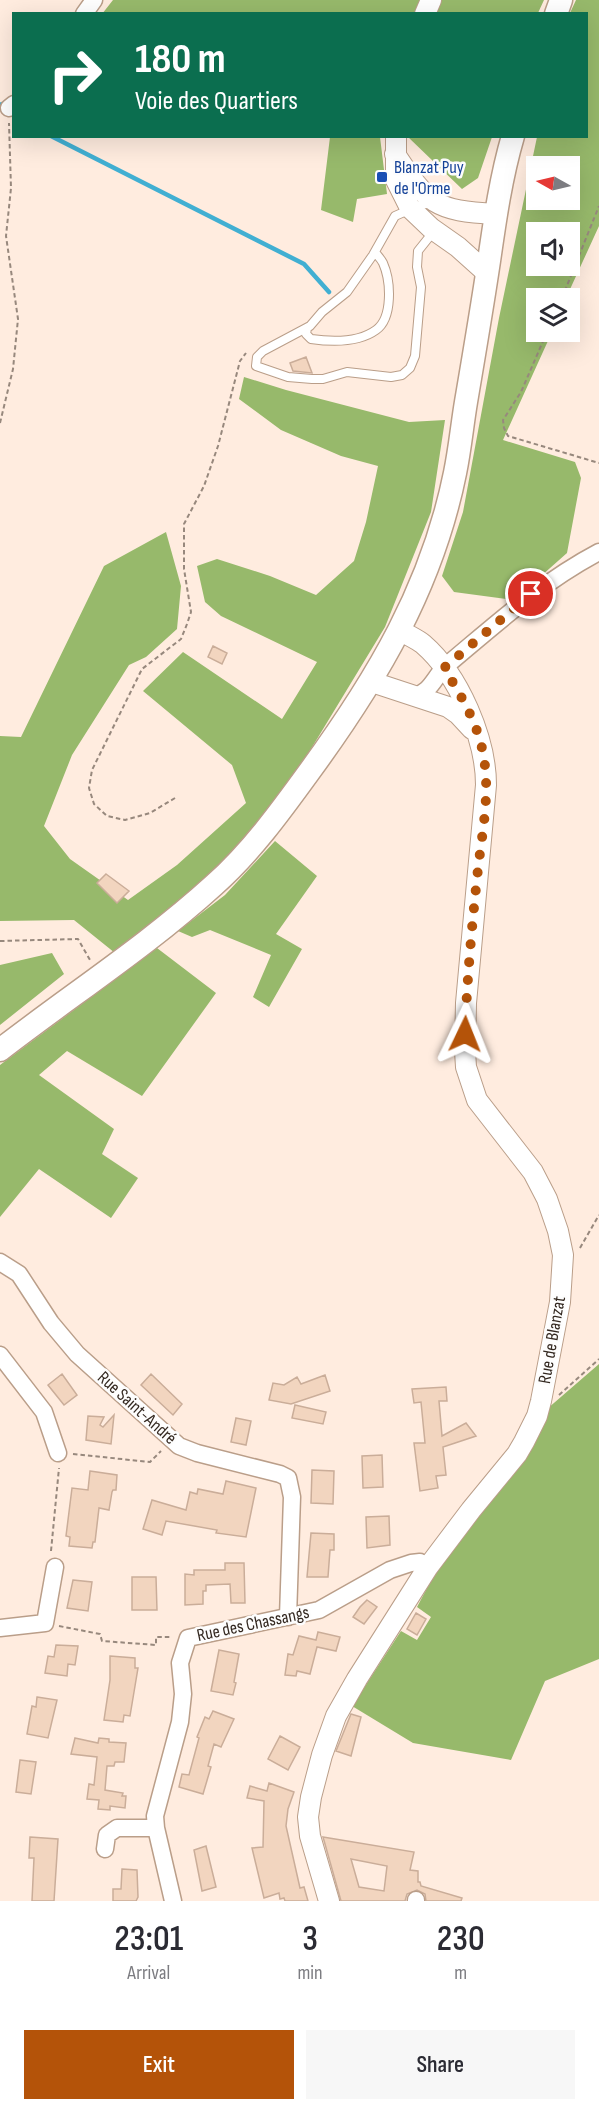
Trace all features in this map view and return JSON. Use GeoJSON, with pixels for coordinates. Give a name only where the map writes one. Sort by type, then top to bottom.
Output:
{"type":"FeatureCollection","features":[{"type":"Feature","properties":{"kind":"main road"},"geometry":{"type":"LineString","coordinates":[[0,1050],[182,913],[245,855],[311,770],[372,682],[400,630],[432,555],[455,473],[496,214],[512,138]]}},
{"type":"Feature","properties":{"kind":"street"},"geometry":{"type":"LineString","coordinates":[[396,145],[415,184],[436,203],[464,212],[496,214]]}},
{"type":"Feature","properties":{"kind":"street"},"geometry":{"type":"LineString","coordinates":[[396,145],[396,180],[410,208],[487,273]]}},
{"type":"Feature","properties":{"kind":"street"},"geometry":{"type":"LineString","coordinates":[[414,696],[428,689],[444,668],[531,594],[599,552]]}},
{"type":"Feature","properties":{"kind":"street","name":"Rue de Blanzat"},"geometry":{"type":"LineString","coordinates":[[329,1901],[310,1836],[308,1817],[322,1755],[336,1716],[428,1567],[517,1454],[531,1429],[541,1401],[560,1302],[563,1255],[558,1231],[547,1200],[533,1172],[477,1100],[468,1077],[465,1052],[471,939],[486,785],[484,759],[479,738],[473,717],[444,668],[423,644],[400,630]]}},
{"type":"Feature","properties":{"kind":"street"},"geometry":{"type":"LineString","coordinates":[[372,682],[448,707],[467,722],[479,738]]}},
{"type":"Feature","properties":{"kind":"street","name":"Rue Saint-André"},"geometry":{"type":"LineString","coordinates":[[0,1262],[19,1274],[51,1323],[77,1354],[171,1440],[188,1450],[288,1478],[292,1497],[288,1617]]}},
{"type":"Feature","properties":{"kind":"street"},"geometry":{"type":"LineString","coordinates":[[0,1355],[44,1412],[58,1453]]}},
{"type":"Feature","properties":{"kind":"street","name":"Rue des Chassangs"},"geometry":{"type":"LineString","coordinates":[[173,1901],[155,1816],[180,1722],[183,1694],[180,1663],[188,1638],[319,1610],[367,1582],[405,1564],[420,1562],[428,1567]]}},
{"type":"Feature","properties":{"kind":"street"},"geometry":{"type":"LineString","coordinates":[[0,1628],[45,1623],[55,1567]]}},
{"type":"Feature","properties":{"kind":"street"},"geometry":{"type":"LineString","coordinates":[[105,1849],[107,1835],[117,1828],[156,1828]]}},
{"type":"Feature","properties":{"kind":"lane"},"geometry":{"type":"LineString","coordinates":[[436,203],[426,203],[410,208],[395,216],[358,279],[347,292],[322,312],[307,328],[268,346],[256,357],[256,366],[288,376],[312,379],[323,379],[347,372],[391,377],[402,375],[410,368],[415,356],[421,287],[417,267],[418,251],[430,236],[447,240]]}},
{"type":"Feature","properties":{"kind":"lane"},"geometry":{"type":"LineString","coordinates":[[307,328],[306,334],[311,339],[323,341],[364,337],[378,329],[384,319],[389,287],[383,263],[375,252]]}},
{"type":"Feature","properties":{"kind":"path"},"geometry":{"type":"LineString","coordinates":[[0,423],[13,369],[18,319],[6,236],[11,188],[11,106]]}},
{"type":"Feature","properties":{"kind":"path"},"geometry":{"type":"LineString","coordinates":[[566,288],[599,207]]}},
{"type":"Feature","properties":{"kind":"path"},"geometry":{"type":"LineString","coordinates":[[543,342],[521,392],[503,420],[504,428],[508,436],[599,464]]}},
{"type":"Feature","properties":{"kind":"path"},"geometry":{"type":"LineString","coordinates":[[175,798],[150,813],[125,820],[107,816],[94,804],[89,789],[92,770],[142,669],[181,639],[187,624],[191,612],[184,569],[184,524],[204,486],[218,446],[240,361],[250,349]]}},
{"type":"Feature","properties":{"kind":"path"},"geometry":{"type":"LineString","coordinates":[[0,941],[78,939],[99,976]]}},
{"type":"Feature","properties":{"kind":"path"},"geometry":{"type":"LineString","coordinates":[[577,1253],[599,1215]]}},
{"type":"Feature","properties":{"kind":"path"},"geometry":{"type":"LineString","coordinates":[[541,1401],[551,1402],[599,1359]]}},
{"type":"Feature","properties":{"kind":"path"},"geometry":{"type":"LineString","coordinates":[[55,1567],[50,1562],[60,1460],[58,1453],[150,1462],[171,1440]]}},
{"type":"Feature","properties":{"kind":"path"},"geometry":{"type":"LineString","coordinates":[[45,1623],[100,1634],[102,1641],[156,1645],[156,1637],[188,1638]]}},
{"type":"Feature","properties":{"kind":"green space"},"geometry":{"type":"Polygon","coordinates":[[[113,0],[420,0],[416,12],[104,12],[113,0]]]}},
{"type":"Feature","properties":{"kind":"green space"},"geometry":{"type":"Polygon","coordinates":[[[440,0],[544,0],[538,12],[435,12],[440,0]]]}},
{"type":"Feature","properties":{"kind":"green space"},"geometry":{"type":"Polygon","coordinates":[[[576,0],[599,0],[599,226],[580,267],[580,222],[526,222],[526,276],[576,276],[571,288],[526,288],[526,342],[547,342],[503,440],[575,462],[581,478],[567,553],[514,600],[454,592],[442,576],[463,512],[499,318],[526,189],[526,210],[580,210],[580,156],[533,156],[537,138],[588,138],[588,12],[570,12],[576,0]]]}},
{"type":"Feature","properties":{"kind":"green space"},"geometry":{"type":"Polygon","coordinates":[[[330,138],[380,138],[387,194],[357,199],[353,222],[321,210],[330,138]]]}},
{"type":"Feature","properties":{"kind":"green space"},"geometry":{"type":"Polygon","coordinates":[[[409,138],[492,138],[478,178],[462,189],[409,138]]]}},
{"type":"Feature","properties":{"kind":"green space"},"geometry":{"type":"Polygon","coordinates":[[[244,377],[409,422],[445,420],[431,512],[385,627],[283,795],[243,846],[167,914],[115,953],[74,920],[0,921],[0,736],[21,737],[104,566],[166,532],[181,586],[177,629],[146,657],[129,665],[72,755],[44,826],[70,859],[128,900],[177,865],[246,803],[232,765],[143,691],[183,652],[282,719],[317,662],[221,616],[205,602],[197,566],[217,559],[270,576],[316,595],[354,561],[366,522],[378,466],[341,456],[281,430],[239,399],[244,377]]]}},
{"type":"Feature","properties":{"kind":"green space"},"geometry":{"type":"Polygon","coordinates":[[[275,841],[317,876],[276,934],[302,949],[269,1007],[253,997],[271,955],[210,930],[192,937],[178,931],[225,895],[275,841]]]}},
{"type":"Feature","properties":{"kind":"green space"},"geometry":{"type":"Polygon","coordinates":[[[157,948],[216,993],[142,1096],[67,1051],[39,1075],[114,1129],[102,1154],[138,1178],[111,1218],[39,1169],[0,1217],[0,1065],[157,948]]]}},
{"type":"Feature","properties":{"kind":"green space"},"geometry":{"type":"Polygon","coordinates":[[[52,953],[64,974],[0,1025],[0,965],[52,953]]]}},
{"type":"Feature","properties":{"kind":"green space"},"geometry":{"type":"Polygon","coordinates":[[[599,1364],[599,1659],[545,1681],[511,1760],[413,1743],[352,1706],[401,1631],[417,1640],[431,1617],[417,1607],[442,1560],[526,1459],[547,1409],[599,1364]]]}},
{"type":"Feature","properties":{"kind":"building"},"geometry":{"type":"Polygon","coordinates":[[[306,357],[312,373],[293,371],[290,363],[306,357]]]}},
{"type":"Feature","properties":{"kind":"building"},"geometry":{"type":"Polygon","coordinates":[[[213,646],[227,653],[222,664],[208,657],[213,646]]]}},
{"type":"Feature","properties":{"kind":"building"},"geometry":{"type":"Polygon","coordinates":[[[106,874],[129,891],[117,903],[97,883],[106,874]]]}},
{"type":"Feature","properties":{"kind":"building"},"geometry":{"type":"Polygon","coordinates":[[[62,1374],[77,1395],[64,1405],[48,1385],[62,1374]]]}},
{"type":"Feature","properties":{"kind":"building"},"geometry":{"type":"Polygon","coordinates":[[[151,1374],[182,1404],[173,1415],[141,1385],[151,1374]]]}},
{"type":"Feature","properties":{"kind":"building"},"geometry":{"type":"Polygon","coordinates":[[[325,1375],[330,1391],[291,1404],[269,1400],[273,1383],[284,1385],[297,1377],[301,1384],[325,1375]]]}},
{"type":"Feature","properties":{"kind":"building"},"geometry":{"type":"Polygon","coordinates":[[[446,1387],[447,1401],[439,1401],[442,1436],[466,1423],[476,1436],[443,1447],[446,1475],[436,1476],[438,1488],[420,1491],[414,1443],[425,1443],[421,1402],[414,1403],[412,1389],[446,1387]]]}},
{"type":"Feature","properties":{"kind":"building"},"geometry":{"type":"Polygon","coordinates":[[[295,1405],[326,1412],[323,1424],[292,1418],[295,1405]]]}},
{"type":"Feature","properties":{"kind":"building"},"geometry":{"type":"Polygon","coordinates":[[[114,1415],[111,1444],[86,1440],[88,1416],[104,1417],[100,1425],[103,1427],[114,1415]]]}},
{"type":"Feature","properties":{"kind":"building"},"geometry":{"type":"Polygon","coordinates":[[[236,1418],[251,1421],[246,1445],[231,1442],[236,1418]]]}},
{"type":"Feature","properties":{"kind":"building"},"geometry":{"type":"Polygon","coordinates":[[[382,1455],[383,1487],[363,1488],[362,1456],[382,1455]]]}},
{"type":"Feature","properties":{"kind":"building"},"geometry":{"type":"Polygon","coordinates":[[[312,1470],[334,1471],[333,1504],[311,1503],[312,1470]]]}},
{"type":"Feature","properties":{"kind":"building"},"geometry":{"type":"Polygon","coordinates":[[[90,1471],[117,1475],[116,1490],[112,1492],[109,1510],[99,1508],[95,1542],[92,1548],[69,1546],[70,1537],[66,1536],[72,1488],[88,1490],[90,1471]]]}},
{"type":"Feature","properties":{"kind":"building"},"geometry":{"type":"Polygon","coordinates":[[[226,1481],[256,1488],[246,1537],[216,1533],[217,1530],[166,1521],[162,1535],[143,1529],[152,1500],[186,1510],[190,1492],[197,1494],[198,1489],[223,1494],[226,1481]]]}},
{"type":"Feature","properties":{"kind":"building"},"geometry":{"type":"Polygon","coordinates":[[[389,1516],[390,1545],[367,1548],[366,1517],[389,1516]]]}},
{"type":"Feature","properties":{"kind":"building"},"geometry":{"type":"Polygon","coordinates":[[[311,1533],[334,1534],[334,1550],[330,1550],[328,1577],[307,1577],[311,1533]]]}},
{"type":"Feature","properties":{"kind":"building"},"geometry":{"type":"Polygon","coordinates":[[[225,1563],[244,1563],[245,1603],[231,1603],[230,1584],[206,1585],[206,1591],[203,1591],[203,1604],[185,1605],[185,1574],[194,1575],[194,1570],[225,1570],[225,1563]]]}},
{"type":"Feature","properties":{"kind":"building"},"geometry":{"type":"Polygon","coordinates":[[[132,1577],[156,1577],[157,1610],[132,1610],[132,1577]]]}},
{"type":"Feature","properties":{"kind":"building"},"geometry":{"type":"Polygon","coordinates":[[[73,1580],[92,1582],[88,1611],[67,1608],[73,1580]]]}},
{"type":"Feature","properties":{"kind":"building"},"geometry":{"type":"Polygon","coordinates":[[[367,1600],[377,1607],[364,1624],[353,1617],[367,1600]]]}},
{"type":"Feature","properties":{"kind":"building"},"geometry":{"type":"Polygon","coordinates":[[[416,1613],[426,1619],[417,1635],[407,1629],[416,1613]]]}},
{"type":"Feature","properties":{"kind":"building"},"geometry":{"type":"Polygon","coordinates":[[[318,1632],[340,1637],[336,1651],[317,1647],[310,1674],[297,1671],[296,1676],[285,1675],[288,1654],[293,1655],[299,1636],[316,1640],[318,1632]]]}},
{"type":"Feature","properties":{"kind":"building"},"geometry":{"type":"Polygon","coordinates":[[[56,1645],[78,1646],[75,1665],[68,1664],[67,1676],[45,1673],[48,1656],[54,1657],[56,1645]]]}},
{"type":"Feature","properties":{"kind":"building"},"geometry":{"type":"Polygon","coordinates":[[[219,1650],[239,1654],[233,1695],[211,1691],[219,1650]]]}},
{"type":"Feature","properties":{"kind":"building"},"geometry":{"type":"Polygon","coordinates":[[[110,1656],[135,1658],[135,1668],[138,1668],[130,1716],[124,1715],[123,1722],[104,1720],[110,1680],[110,1656]]]}},
{"type":"Feature","properties":{"kind":"building"},"geometry":{"type":"Polygon","coordinates":[[[37,1697],[57,1700],[48,1738],[27,1734],[32,1706],[36,1707],[37,1697]]]}},
{"type":"Feature","properties":{"kind":"building"},"geometry":{"type":"Polygon","coordinates":[[[213,1711],[234,1719],[221,1747],[214,1744],[208,1766],[211,1767],[203,1794],[179,1787],[182,1774],[189,1775],[199,1738],[197,1737],[205,1717],[209,1719],[213,1711]]]}},
{"type":"Feature","properties":{"kind":"building"},"geometry":{"type":"Polygon","coordinates":[[[351,1714],[361,1717],[351,1756],[336,1751],[351,1714]]]}},
{"type":"Feature","properties":{"kind":"building"},"geometry":{"type":"Polygon","coordinates":[[[280,1736],[300,1747],[288,1770],[268,1759],[280,1736]]]}},
{"type":"Feature","properties":{"kind":"building"},"geometry":{"type":"Polygon","coordinates":[[[75,1738],[98,1743],[99,1738],[109,1739],[109,1742],[126,1743],[124,1762],[115,1762],[114,1766],[107,1766],[105,1790],[123,1793],[122,1796],[126,1796],[125,1808],[110,1806],[110,1810],[98,1809],[99,1800],[87,1799],[89,1784],[94,1785],[97,1757],[71,1754],[75,1738]]]}},
{"type":"Feature","properties":{"kind":"building"},"geometry":{"type":"Polygon","coordinates":[[[20,1760],[36,1762],[31,1794],[16,1792],[20,1760]]]}},
{"type":"Feature","properties":{"kind":"building"},"geometry":{"type":"Polygon","coordinates":[[[269,1783],[294,1792],[288,1809],[286,1826],[300,1888],[304,1887],[308,1901],[285,1901],[284,1898],[280,1899],[279,1893],[264,1898],[252,1848],[263,1847],[264,1801],[247,1798],[250,1786],[267,1791],[269,1783]]]}},
{"type":"Feature","properties":{"kind":"building"},"geometry":{"type":"Polygon","coordinates":[[[30,1837],[58,1839],[54,1901],[32,1901],[34,1858],[29,1858],[30,1837]]]}},
{"type":"Feature","properties":{"kind":"building"},"geometry":{"type":"Polygon","coordinates":[[[323,1837],[414,1852],[410,1870],[418,1871],[418,1882],[421,1886],[462,1898],[461,1901],[426,1901],[425,1894],[417,1890],[407,1894],[405,1901],[341,1901],[323,1837]],[[351,1859],[359,1887],[384,1891],[387,1866],[351,1859]]]}},
{"type":"Feature","properties":{"kind":"building"},"geometry":{"type":"Polygon","coordinates":[[[206,1846],[216,1887],[202,1891],[194,1850],[206,1846]]]}},
{"type":"Feature","properties":{"kind":"building"},"geometry":{"type":"Polygon","coordinates":[[[122,1869],[137,1870],[138,1897],[136,1901],[113,1901],[113,1889],[121,1889],[122,1869]]]}},
{"type":"Feature","properties":{"kind":"waterway"},"geometry":{"type":"LineString","coordinates":[[55,138],[304,264],[329,292]]}},
{"type":"Feature","properties":{"kind":"place","name":"Blanzat Puy de l'Orme"},"geometry":{"type":"Point","coordinates":[382,177]}},
{"type":"Feature","properties":{"kind":"route"},"geometry":{"type":"LineString","coordinates":[[465,1034],[486,771],[473,717],[444,668],[531,594]]}}]}
